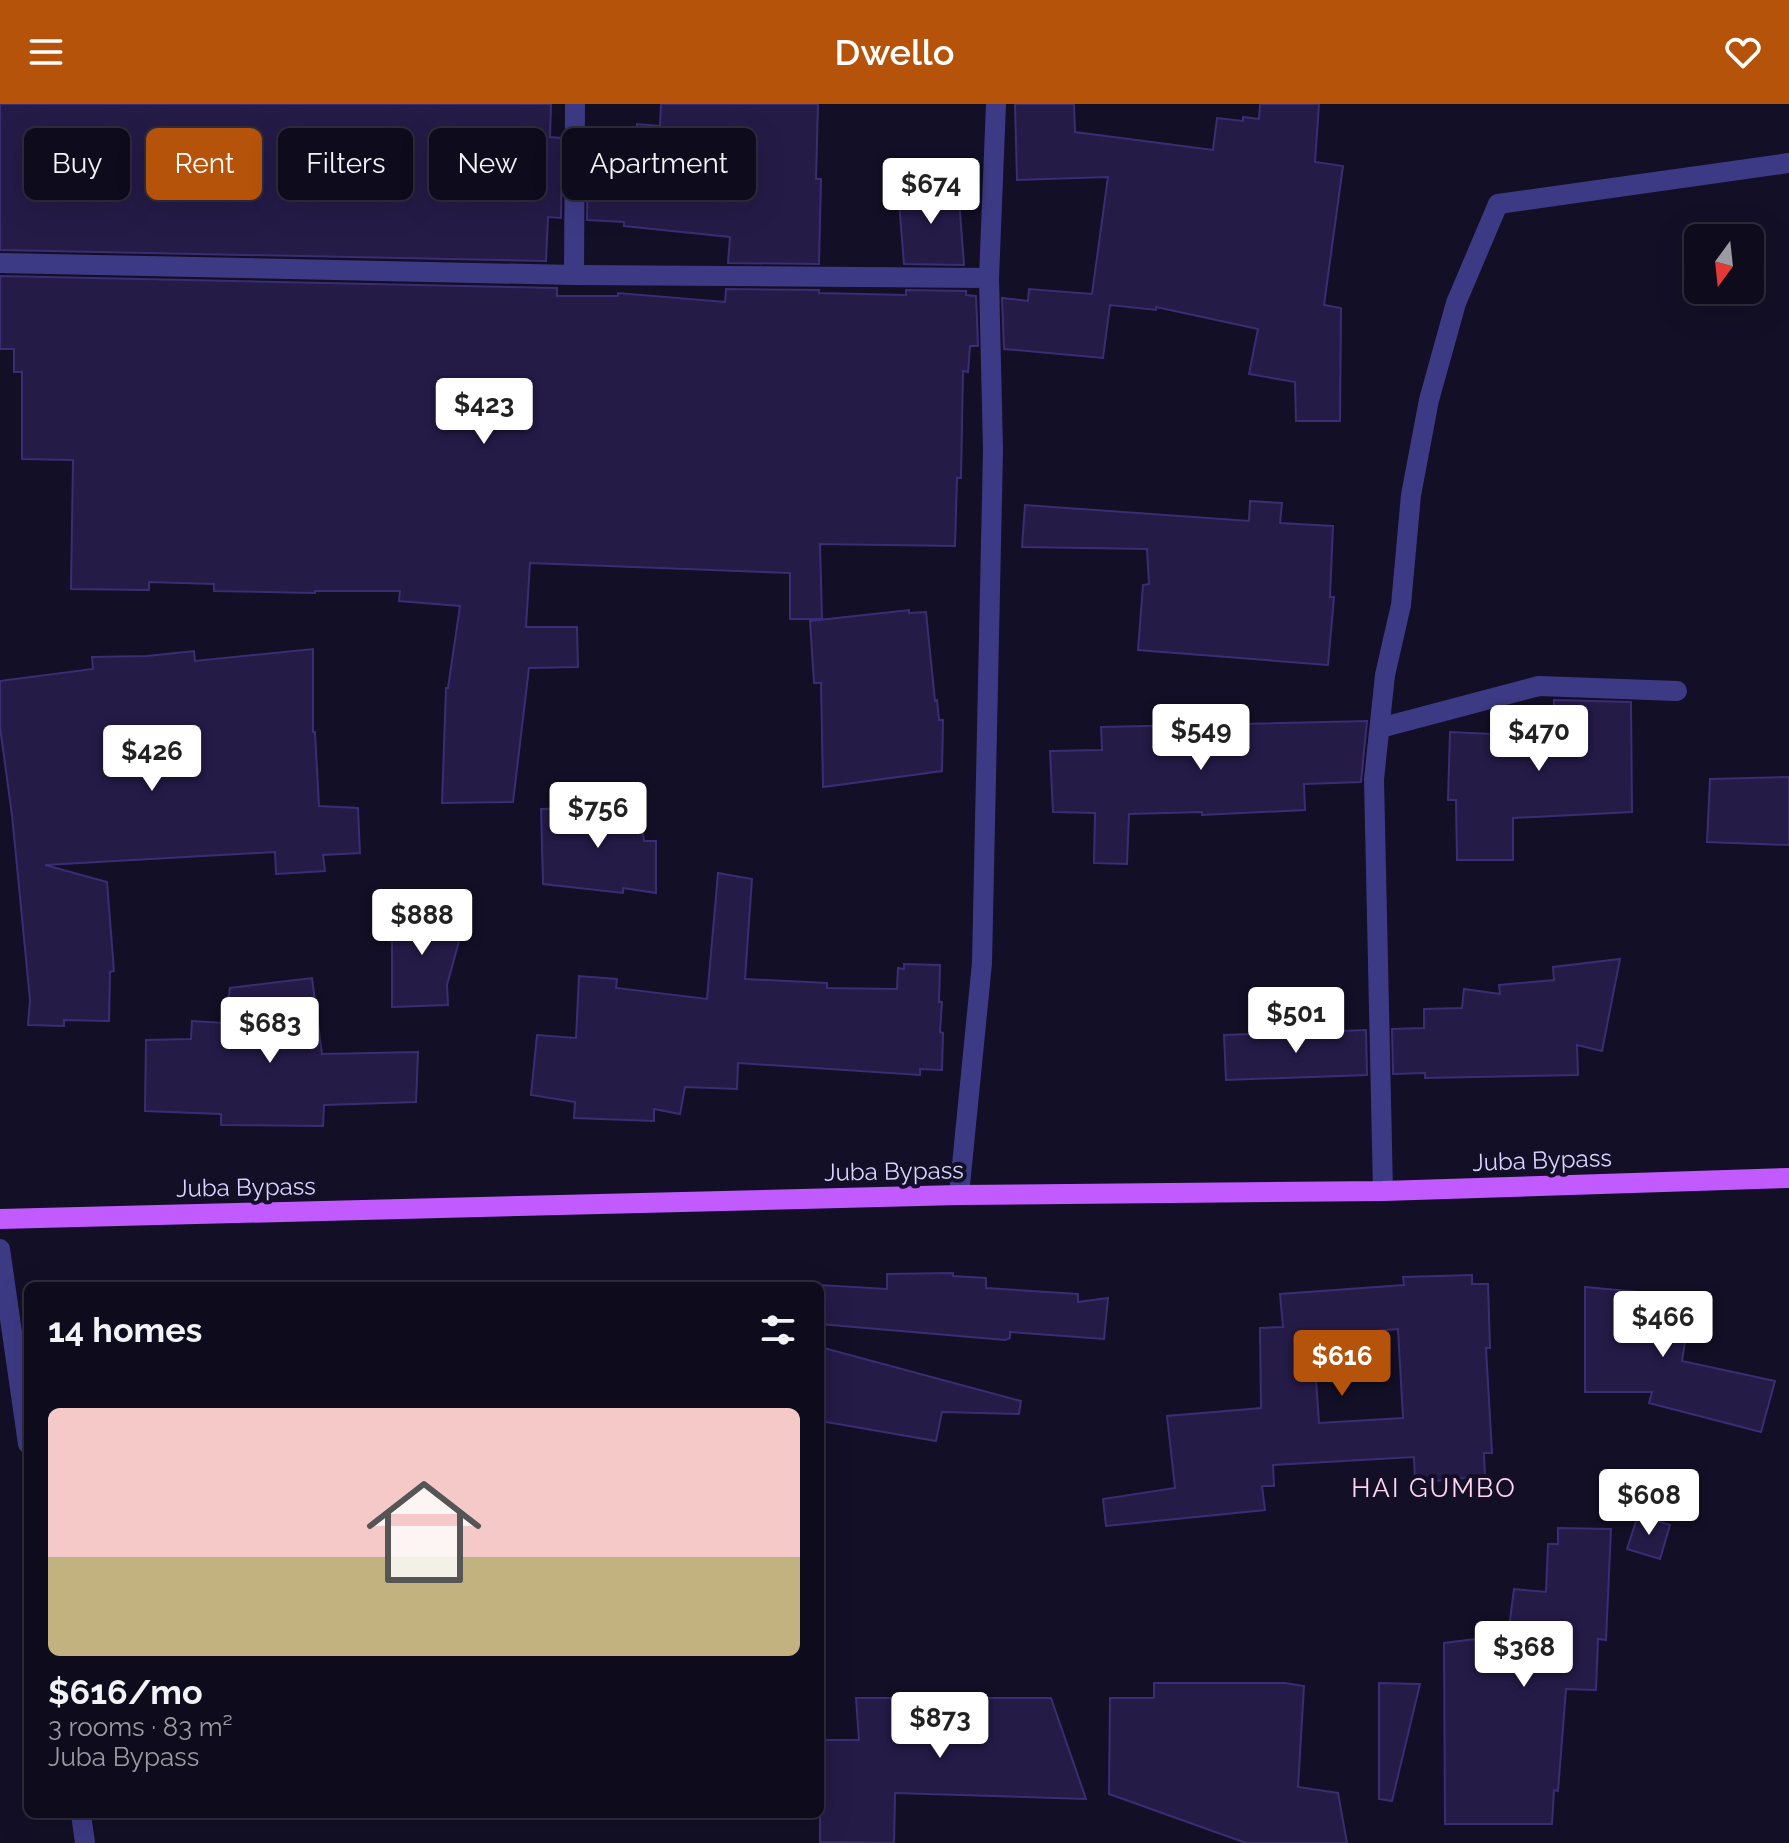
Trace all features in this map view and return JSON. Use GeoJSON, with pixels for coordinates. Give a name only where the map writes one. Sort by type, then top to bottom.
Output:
{"type":"FeatureCollection","features":[{"type":"Feature","properties":{"kind":"main road","name":"Juba Bypass"},"geometry":{"type":"LineString","coordinates":[[0,1219],[959,1195],[1383,1191],[1789,1178]]}},
{"type":"Feature","properties":{"kind":"street"},"geometry":{"type":"LineString","coordinates":[[574,275],[575,104]]}},
{"type":"Feature","properties":{"kind":"street"},"geometry":{"type":"LineString","coordinates":[[959,1195],[982,963],[993,450],[989,278],[996,104]]}},
{"type":"Feature","properties":{"kind":"street"},"geometry":{"type":"LineString","coordinates":[[1383,1191],[1374,779],[1385,675],[1401,605],[1411,495],[1429,400],[1456,303],[1498,204],[1789,163]]}},
{"type":"Feature","properties":{"kind":"street"},"geometry":{"type":"LineString","coordinates":[[0,263],[574,275],[989,278]]}},
{"type":"Feature","properties":{"kind":"street"},"geometry":{"type":"LineString","coordinates":[[1380,728],[1539,686],[1677,691]]}},
{"type":"Feature","properties":{"kind":"street"},"geometry":{"type":"LineString","coordinates":[[0,1249],[24,1416]]}},
{"type":"Feature","properties":{"kind":"street"},"geometry":{"type":"LineString","coordinates":[[82,1818],[85,1843]]}},
{"type":"Feature","properties":{"kind":"building"},"geometry":{"type":"Polygon","coordinates":[[[0,104],[551,104],[550,137],[562,138],[561,218],[548,217],[546,261],[0,250],[0,104]]]}},
{"type":"Feature","properties":{"kind":"building"},"geometry":{"type":"Polygon","coordinates":[[[661,104],[818,104],[816,179],[821,179],[819,264],[728,263],[730,237],[587,220],[587,200],[756,200],[756,128],[637,128],[637,124],[660,126],[661,104]]]}},
{"type":"Feature","properties":{"kind":"building"},"geometry":{"type":"Polygon","coordinates":[[[1015,104],[1074,104],[1075,132],[1213,150],[1217,118],[1259,119],[1260,104],[1319,104],[1315,162],[1343,166],[1324,305],[1341,308],[1340,421],[1296,421],[1295,382],[1249,374],[1258,329],[1156,307],[1156,310],[1110,305],[1103,358],[1004,349],[1002,298],[1028,301],[1029,289],[1092,294],[1108,177],[1017,180],[1015,104]]]}},
{"type":"Feature","properties":{"kind":"building"},"geometry":{"type":"Polygon","coordinates":[[[958,186],[964,265],[904,264],[898,189],[958,186]]]}},
{"type":"Feature","properties":{"kind":"building"},"geometry":{"type":"Polygon","coordinates":[[[0,276],[557,288],[557,296],[618,296],[618,293],[725,302],[726,289],[906,295],[906,290],[966,291],[966,295],[976,296],[978,346],[970,346],[968,372],[963,371],[961,478],[957,478],[955,546],[820,544],[822,619],[790,619],[790,573],[530,563],[526,627],[577,627],[578,667],[529,668],[513,802],[442,803],[446,688],[460,606],[399,601],[400,591],[214,591],[214,584],[149,582],[149,590],[71,589],[73,460],[22,459],[22,372],[14,372],[14,349],[0,349],[0,276]]]}},
{"type":"Feature","properties":{"kind":"building"},"geometry":{"type":"Polygon","coordinates":[[[1250,501],[1282,503],[1280,523],[1333,526],[1330,597],[1334,597],[1328,665],[1138,650],[1143,585],[1149,584],[1147,549],[1022,547],[1025,505],[1249,521],[1250,501]]]}},
{"type":"Feature","properties":{"kind":"building"},"geometry":{"type":"Polygon","coordinates":[[[909,610],[909,613],[926,612],[935,701],[939,720],[943,720],[942,771],[823,787],[821,683],[814,683],[810,621],[909,610]]]}},
{"type":"Feature","properties":{"kind":"building"},"geometry":{"type":"Polygon","coordinates":[[[313,649],[313,732],[319,806],[358,808],[360,853],[323,855],[325,871],[276,874],[275,852],[45,865],[107,882],[114,971],[110,972],[109,1021],[64,1020],[64,1026],[28,1025],[30,1000],[0,727],[0,681],[93,669],[92,657],[194,651],[195,661],[313,649]]]}},
{"type":"Feature","properties":{"kind":"building"},"geometry":{"type":"Polygon","coordinates":[[[1554,700],[1631,702],[1632,812],[1513,818],[1513,860],[1457,860],[1456,800],[1448,800],[1450,732],[1492,734],[1491,724],[1554,720],[1554,700]]]}},
{"type":"Feature","properties":{"kind":"building"},"geometry":{"type":"Polygon","coordinates":[[[1367,721],[1361,782],[1304,784],[1305,810],[1202,815],[1202,812],[1129,814],[1127,864],[1094,863],[1095,813],[1053,812],[1050,751],[1102,750],[1101,727],[1367,721]]]}},
{"type":"Feature","properties":{"kind":"building"},"geometry":{"type":"Polygon","coordinates":[[[1789,777],[1789,845],[1707,842],[1710,779],[1789,777]]]}},
{"type":"Feature","properties":{"kind":"building"},"geometry":{"type":"Polygon","coordinates":[[[640,806],[644,841],[656,841],[656,893],[623,888],[623,893],[543,884],[541,809],[640,806]]]}},
{"type":"Feature","properties":{"kind":"building"},"geometry":{"type":"Polygon","coordinates":[[[718,873],[752,879],[745,979],[827,983],[827,988],[897,989],[898,968],[904,969],[904,964],[940,965],[942,1070],[920,1069],[920,1075],[738,1063],[737,1089],[685,1087],[680,1114],[654,1109],[654,1121],[574,1118],[575,1102],[531,1095],[537,1035],[576,1038],[579,976],[617,979],[616,988],[707,999],[718,873]]]}},
{"type":"Feature","properties":{"kind":"building"},"geometry":{"type":"Polygon","coordinates":[[[392,904],[464,923],[447,985],[448,1005],[392,1007],[392,904]]]}},
{"type":"Feature","properties":{"kind":"building"},"geometry":{"type":"Polygon","coordinates":[[[1620,959],[1602,1051],[1577,1045],[1578,1075],[1425,1078],[1425,1073],[1393,1074],[1392,1029],[1424,1028],[1424,1009],[1462,1008],[1464,989],[1500,994],[1499,985],[1554,980],[1553,967],[1620,959]]]}},
{"type":"Feature","properties":{"kind":"building"},"geometry":{"type":"Polygon","coordinates":[[[312,978],[322,1054],[418,1052],[416,1102],[324,1105],[323,1126],[221,1125],[221,1114],[145,1111],[146,1040],[191,1039],[192,1021],[225,1023],[230,988],[312,978]]]}},
{"type":"Feature","properties":{"kind":"building"},"geometry":{"type":"Polygon","coordinates":[[[1366,1030],[1367,1075],[1226,1080],[1224,1035],[1366,1030]]]}},
{"type":"Feature","properties":{"kind":"building"},"geometry":{"type":"Polygon","coordinates":[[[953,1273],[953,1276],[986,1278],[986,1288],[1078,1294],[1078,1302],[1108,1298],[1104,1339],[1010,1332],[1010,1338],[1005,1340],[824,1324],[824,1285],[887,1289],[887,1274],[953,1273]]]}},
{"type":"Feature","properties":{"kind":"building"},"geometry":{"type":"Polygon","coordinates":[[[1472,1275],[1472,1284],[1488,1284],[1490,1348],[1486,1348],[1492,1453],[1484,1453],[1485,1476],[1415,1483],[1414,1457],[1273,1465],[1274,1486],[1262,1486],[1265,1510],[1106,1526],[1103,1499],[1175,1488],[1167,1416],[1261,1408],[1260,1328],[1283,1327],[1280,1294],[1404,1285],[1403,1277],[1472,1275]],[[1398,1329],[1313,1336],[1319,1423],[1403,1418],[1398,1329]]]}},
{"type":"Feature","properties":{"kind":"building"},"geometry":{"type":"Polygon","coordinates":[[[1585,1287],[1692,1297],[1682,1361],[1775,1381],[1761,1432],[1649,1403],[1652,1392],[1585,1392],[1585,1287]]]}},
{"type":"Feature","properties":{"kind":"building"},"geometry":{"type":"Polygon","coordinates":[[[824,1348],[1021,1401],[1019,1414],[942,1412],[936,1441],[824,1422],[824,1348]]]}},
{"type":"Feature","properties":{"kind":"building"},"geometry":{"type":"Polygon","coordinates":[[[1638,1515],[1670,1525],[1660,1559],[1627,1549],[1638,1515]]]}},
{"type":"Feature","properties":{"kind":"building"},"geometry":{"type":"Polygon","coordinates":[[[1558,1528],[1611,1529],[1606,1640],[1598,1639],[1596,1690],[1566,1689],[1558,1791],[1554,1790],[1552,1824],[1445,1824],[1444,1643],[1508,1635],[1514,1589],[1546,1592],[1548,1544],[1558,1544],[1558,1528]]]}},
{"type":"Feature","properties":{"kind":"building"},"geometry":{"type":"Polygon","coordinates":[[[1154,1683],[1285,1683],[1304,1686],[1298,1787],[1338,1793],[1347,1843],[1246,1843],[1109,1794],[1110,1698],[1154,1698],[1154,1683]]]}},
{"type":"Feature","properties":{"kind":"building"},"geometry":{"type":"Polygon","coordinates":[[[1379,1683],[1420,1684],[1392,1801],[1379,1799],[1379,1683]]]}},
{"type":"Feature","properties":{"kind":"building"},"geometry":{"type":"Polygon","coordinates":[[[856,1698],[915,1698],[914,1704],[982,1703],[981,1698],[1051,1698],[1086,1799],[895,1793],[894,1843],[820,1842],[820,1818],[824,1818],[824,1740],[859,1740],[856,1698]]]}},
{"type":"Feature","properties":{"kind":"district","name":"HAI GUMBO"},"geometry":{"type":"Point","coordinates":[1434,1488]}}]}
